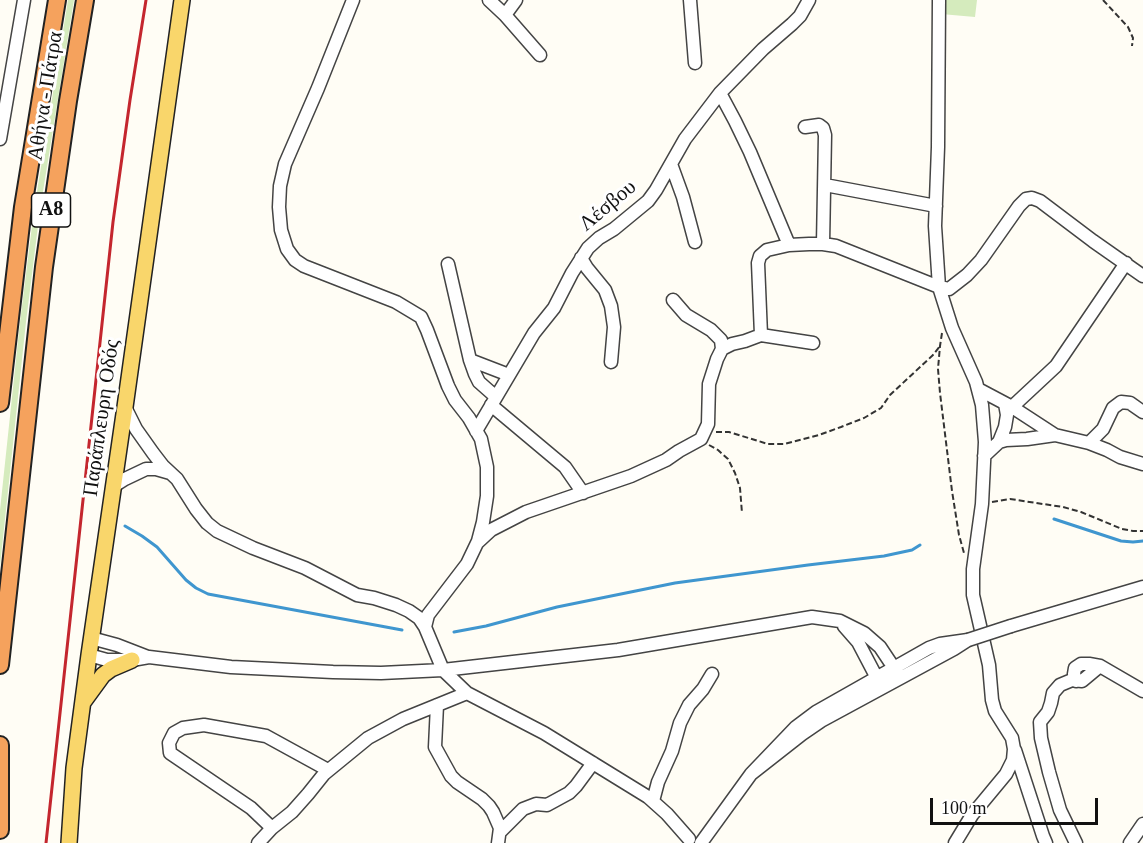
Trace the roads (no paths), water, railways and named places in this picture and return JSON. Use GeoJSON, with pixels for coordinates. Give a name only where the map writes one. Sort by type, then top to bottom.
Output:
{"type":"FeatureCollection","features":[{"type":"Feature","properties":{"kind":"highway","name":"Αθήνα - Πάτρα"},"geometry":{"type":"LineString","coordinates":[[0,403],[23,207],[57,0]]}},
{"type":"Feature","properties":{"kind":"highway","name":"Αθήνα - Πάτρα"},"geometry":{"type":"LineString","coordinates":[[0,665],[44,267],[66,110],[85,0]]}},
{"type":"Feature","properties":{"kind":"highway"},"geometry":{"type":"LineString","coordinates":[[0,745],[0,830]]}},
{"type":"Feature","properties":{"kind":"main road","name":"Παράπλευρη Οδός"},"geometry":{"type":"LineString","coordinates":[[69,843],[82,703],[182,0]]}},
{"type":"Feature","properties":{"kind":"main road"},"geometry":{"type":"LineString","coordinates":[[82,703],[104,675],[111,669],[132,660]]}},
{"type":"Feature","properties":{"kind":"street"},"geometry":{"type":"LineString","coordinates":[[0,139],[24,0]]}},
{"type":"Feature","properties":{"kind":"street"},"geometry":{"type":"LineString","coordinates":[[353,0],[285,164],[280,186],[281,230],[287,249],[295,260],[304,266],[396,302],[421,317],[448,386],[481,439],[488,478],[483,522],[467,564],[428,615],[425,627]]}},
{"type":"Feature","properties":{"kind":"street"},"geometry":{"type":"LineString","coordinates":[[489,0],[540,55]]}},
{"type":"Feature","properties":{"kind":"street"},"geometry":{"type":"LineString","coordinates":[[505,15],[516,0]]}},
{"type":"Feature","properties":{"kind":"street"},"geometry":{"type":"LineString","coordinates":[[690,0],[695,63]]}},
{"type":"Feature","properties":{"kind":"street","name":"Λέσβου"},"geometry":{"type":"LineString","coordinates":[[476,431],[534,333],[554,308],[588,248],[648,201],[686,139],[720,93],[800,16],[808,0]]}},
{"type":"Feature","properties":{"kind":"street"},"geometry":{"type":"LineString","coordinates":[[939,0],[936,206],[939,287],[948,316],[976,382],[982,405],[985,442],[982,504],[972,583],[974,605],[989,664],[995,711],[1012,738],[1046,843]]}},
{"type":"Feature","properties":{"kind":"street"},"geometry":{"type":"LineString","coordinates":[[720,93],[750,152],[789,245]]}},
{"type":"Feature","properties":{"kind":"street"},"geometry":{"type":"LineString","coordinates":[[805,127],[819,125],[823,128],[825,135],[823,244]]}},
{"type":"Feature","properties":{"kind":"street"},"geometry":{"type":"LineString","coordinates":[[671,164],[683,196],[695,242]]}},
{"type":"Feature","properties":{"kind":"street"},"geometry":{"type":"LineString","coordinates":[[825,185],[936,206]]}},
{"type":"Feature","properties":{"kind":"street"},"geometry":{"type":"LineString","coordinates":[[761,335],[758,263],[760,256],[767,250],[789,245],[836,246],[939,287],[950,289],[968,275],[981,260],[1019,206],[1026,199],[1032,198],[1040,201],[1143,276]]}},
{"type":"Feature","properties":{"kind":"street"},"geometry":{"type":"LineString","coordinates":[[581,258],[605,290],[611,306],[614,327],[611,362]]}},
{"type":"Feature","properties":{"kind":"street"},"geometry":{"type":"LineString","coordinates":[[984,456],[999,442],[1009,406],[1056,366],[1126,263]]}},
{"type":"Feature","properties":{"kind":"street"},"geometry":{"type":"LineString","coordinates":[[448,264],[470,360],[479,382],[494,401],[565,467],[583,493]]}},
{"type":"Feature","properties":{"kind":"street"},"geometry":{"type":"LineString","coordinates":[[476,545],[482,537],[506,521],[650,468],[701,439],[708,424],[709,384],[722,349],[717,336],[686,315],[673,300]]}},
{"type":"Feature","properties":{"kind":"street"},"geometry":{"type":"LineString","coordinates":[[722,349],[761,335],[813,343]]}},
{"type":"Feature","properties":{"kind":"street"},"geometry":{"type":"LineString","coordinates":[[470,360],[509,375]]}},
{"type":"Feature","properties":{"kind":"street"},"geometry":{"type":"LineString","coordinates":[[978,390],[1009,406],[1055,435],[1089,443],[1120,457],[1143,464]]}},
{"type":"Feature","properties":{"kind":"street"},"geometry":{"type":"LineString","coordinates":[[1089,443],[1103,429],[1113,408],[1121,402],[1130,403],[1143,412]]}},
{"type":"Feature","properties":{"kind":"street"},"geometry":{"type":"LineString","coordinates":[[125,406],[136,429],[158,459],[177,479],[207,523],[217,531],[305,568],[357,595],[396,604],[409,611],[419,618],[425,627],[443,670],[467,693],[544,734],[648,797],[695,841],[751,774],[796,727],[816,712],[897,672],[954,649],[968,640],[1143,587]]}},
{"type":"Feature","properties":{"kind":"street"},"geometry":{"type":"LineString","coordinates":[[999,442],[1055,435]]}},
{"type":"Feature","properties":{"kind":"street"},"geometry":{"type":"LineString","coordinates":[[114,486],[146,469],[170,473]]}},
{"type":"Feature","properties":{"kind":"street"},"geometry":{"type":"LineString","coordinates":[[92,638],[149,657],[231,667],[381,673],[443,670],[618,650],[812,617],[840,621],[854,627],[880,647],[897,672]]}},
{"type":"Feature","properties":{"kind":"street"},"geometry":{"type":"LineString","coordinates":[[840,621],[858,642],[879,682]]}},
{"type":"Feature","properties":{"kind":"street"},"geometry":{"type":"LineString","coordinates":[[89,655],[107,660],[149,657]]}},
{"type":"Feature","properties":{"kind":"street"},"geometry":{"type":"LineString","coordinates":[[1076,843],[1060,810],[1041,738],[1040,722],[1048,712],[1053,693],[1060,685],[1072,680],[1082,681],[1100,666],[1143,691]]}},
{"type":"Feature","properties":{"kind":"street"},"geometry":{"type":"LineString","coordinates":[[653,801],[680,723],[689,705],[703,689],[711,674]]}},
{"type":"Feature","properties":{"kind":"street"},"geometry":{"type":"LineString","coordinates":[[258,843],[292,812],[328,770],[368,738],[403,718],[467,693]]}},
{"type":"Feature","properties":{"kind":"street"},"geometry":{"type":"LineString","coordinates":[[437,705],[435,747],[451,776],[489,806],[497,820],[499,838]]}},
{"type":"Feature","properties":{"kind":"street"},"geometry":{"type":"LineString","coordinates":[[272,828],[251,808],[170,753],[169,743],[174,733],[183,728],[204,725],[266,736],[328,770]]}},
{"type":"Feature","properties":{"kind":"street"},"geometry":{"type":"LineString","coordinates":[[956,843],[972,815],[1006,774],[1013,760],[1014,749]]}},
{"type":"Feature","properties":{"kind":"street"},"geometry":{"type":"LineString","coordinates":[[499,838],[523,809],[536,804],[547,805],[569,793],[593,763]]}},
{"type":"Feature","properties":{"kind":"street"},"geometry":{"type":"LineString","coordinates":[[1130,843],[1143,824]]}},
{"type":"Feature","properties":{"kind":"waterway"},"geometry":{"type":"LineString","coordinates":[[1054,519],[1121,541],[1143,541]]}},
{"type":"Feature","properties":{"kind":"waterway"},"geometry":{"type":"LineString","coordinates":[[125,526],[157,547],[186,580],[208,594],[402,630]]}},
{"type":"Feature","properties":{"kind":"waterway"},"geometry":{"type":"LineString","coordinates":[[454,632],[557,607],[675,583],[884,556],[912,550],[920,545]]}},
{"type":"Feature","properties":{"kind":"railway"},"geometry":{"type":"LineString","coordinates":[[46,843],[113,222],[146,0]]}}]}
